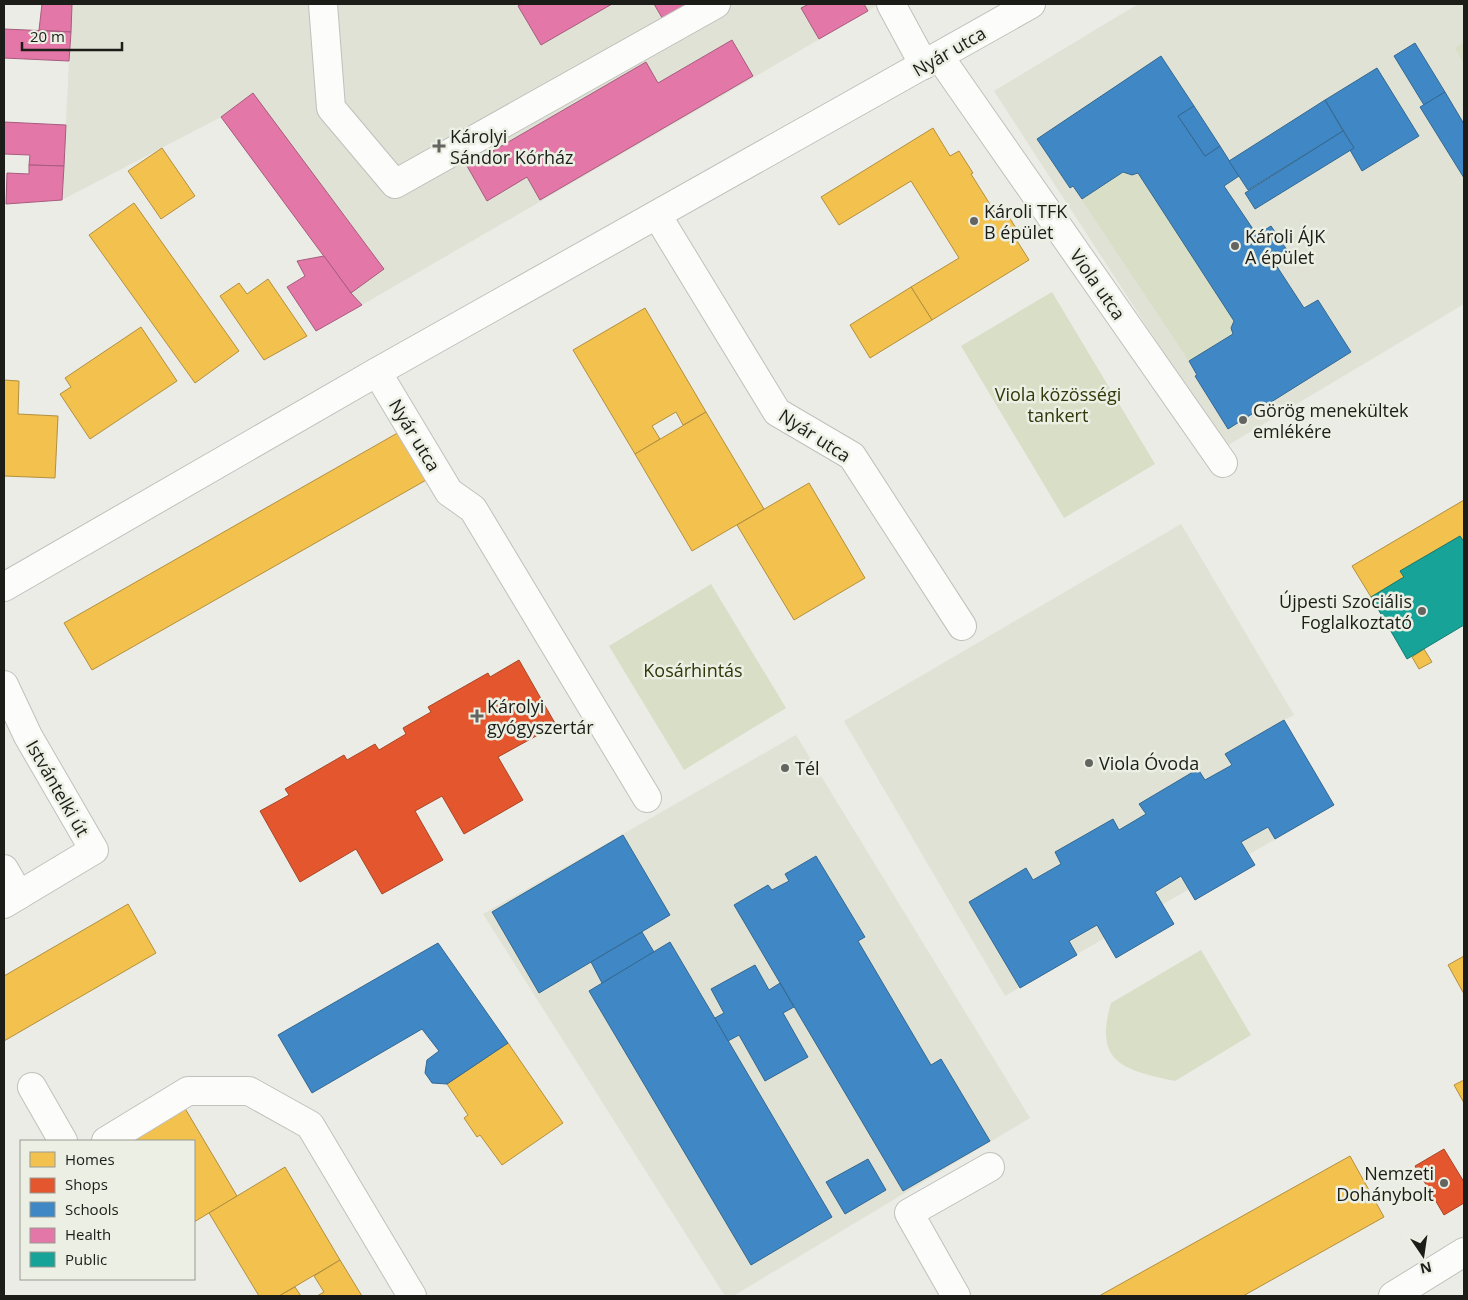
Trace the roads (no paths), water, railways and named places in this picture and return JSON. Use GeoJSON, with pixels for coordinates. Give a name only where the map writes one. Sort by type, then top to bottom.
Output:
{"type":"FeatureCollection","features":[{"type":"Feature","properties":{"kind":"street"},"geometry":{"type":"LineString","coordinates":[[323,4],[331,108],[395,184],[716,4]]}},
{"type":"Feature","properties":{"kind":"street","name":"Viola utca"},"geometry":{"type":"LineString","coordinates":[[891,4],[1223,463]]}},
{"type":"Feature","properties":{"kind":"street","name":"Nyár utca"},"geometry":{"type":"LineString","coordinates":[[4,587],[377,372],[1031,4]]}},
{"type":"Feature","properties":{"kind":"street","name":"Nyár utca"},"geometry":{"type":"LineString","coordinates":[[657,216],[777,412],[852,456],[962,626]]}},
{"type":"Feature","properties":{"kind":"street","name":"Nyár utca"},"geometry":{"type":"LineString","coordinates":[[377,372],[449,492],[473,509],[646,798]]}},
{"type":"Feature","properties":{"kind":"street","name":"Istvántelki út"},"geometry":{"type":"LineString","coordinates":[[4,685],[28,736],[94,850],[11,899]]}},
{"type":"Feature","properties":{"kind":"street"},"geometry":{"type":"LineString","coordinates":[[4,869],[11,899]]}},
{"type":"Feature","properties":{"kind":"street"},"geometry":{"type":"LineString","coordinates":[[32,1087],[63,1140]]}},
{"type":"Feature","properties":{"kind":"street"},"geometry":{"type":"LineString","coordinates":[[108,1140],[188,1091],[249,1091],[310,1125],[412,1296]]}},
{"type":"Feature","properties":{"kind":"street"},"geometry":{"type":"LineString","coordinates":[[956,1296],[909,1214],[990,1167]]}},
{"type":"Feature","properties":{"kind":"street"},"geometry":{"type":"LineString","coordinates":[[1393,1296],[1464,1252]]}},
{"type":"Feature","properties":{"kind":"place","name":"Károlyi Sándor Kórház"},"geometry":{"type":"Point","coordinates":[439,146]}},
{"type":"Feature","properties":{"kind":"place","name":"Károli TFK B épület"},"geometry":{"type":"Point","coordinates":[974,221]}},
{"type":"Feature","properties":{"kind":"place","name":"Károli ÁJK A épület"},"geometry":{"type":"Point","coordinates":[1235,246]}},
{"type":"Feature","properties":{"kind":"place","name":"Görög menekültek emlékére"},"geometry":{"type":"Point","coordinates":[1243,420]}},
{"type":"Feature","properties":{"kind":"place","name":"Újpesti Szociális Foglalkoztató"},"geometry":{"type":"Point","coordinates":[1422,611]}},
{"type":"Feature","properties":{"kind":"place","name":"Károlyi gyógyszertár"},"geometry":{"type":"Point","coordinates":[477,716]}},
{"type":"Feature","properties":{"kind":"place","name":"Viola Óvoda"},"geometry":{"type":"Point","coordinates":[1089,763]}},
{"type":"Feature","properties":{"kind":"place","name":"Tél"},"geometry":{"type":"Point","coordinates":[785,768]}},
{"type":"Feature","properties":{"kind":"place","name":"Nemzeti Dohánybolt"},"geometry":{"type":"Point","coordinates":[1444,1183]}},
{"type":"Feature","properties":{"kind":"park label","name":"Viola közösségi tankert"},"geometry":{"type":"Point","coordinates":[1058,404]}},
{"type":"Feature","properties":{"kind":"park label","name":"Kosárhintás"},"geometry":{"type":"Point","coordinates":[693,670]}}]}
